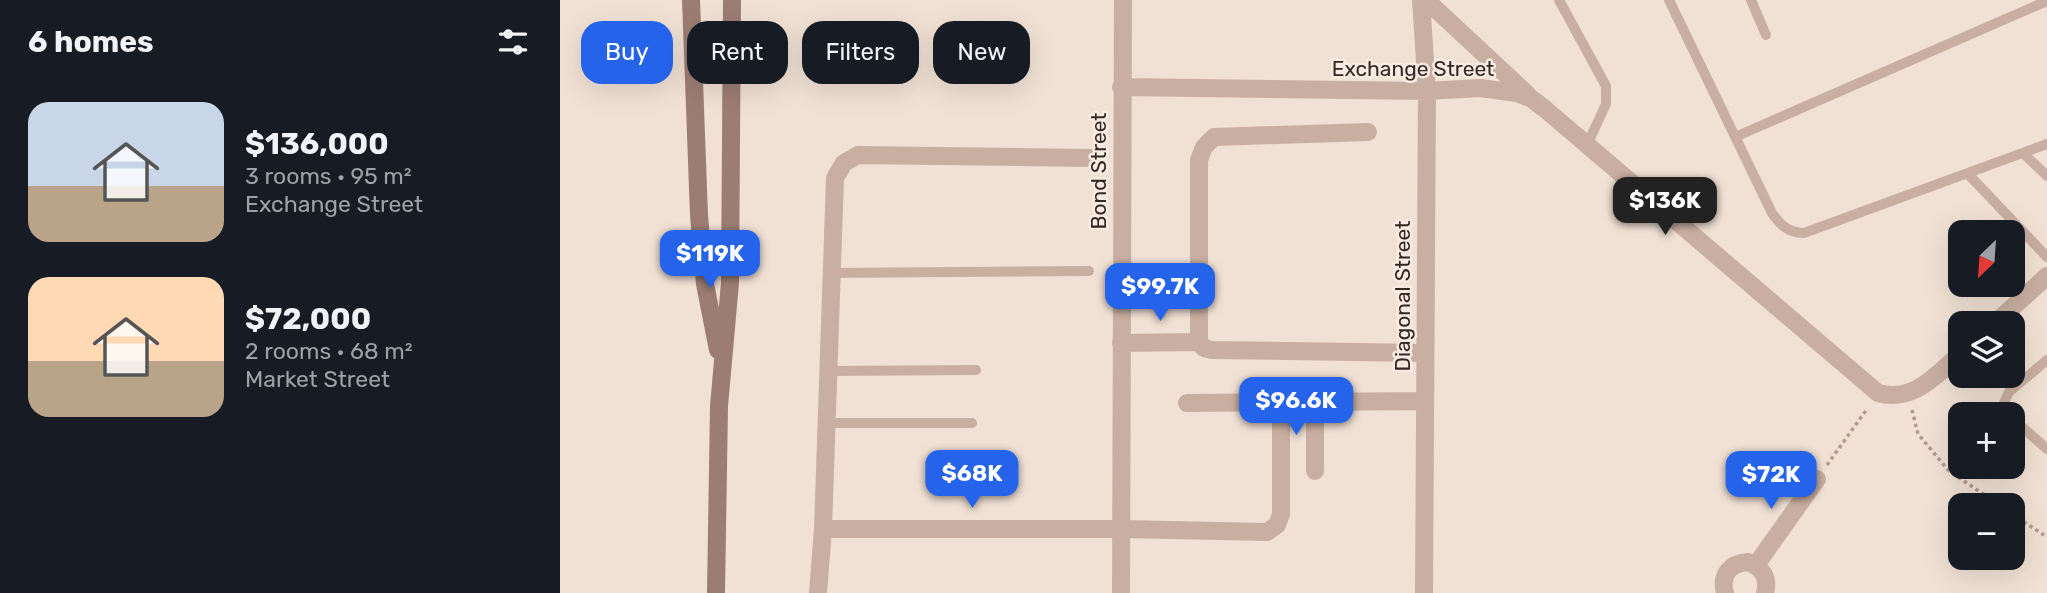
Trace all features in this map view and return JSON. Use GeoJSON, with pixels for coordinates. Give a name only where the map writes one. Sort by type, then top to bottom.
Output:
{"type":"FeatureCollection","features":[{"type":"Feature","properties":{"kind":"main road"},"geometry":{"type":"LineString","coordinates":[[691,0],[705,284],[721,368]]}},
{"type":"Feature","properties":{"kind":"main road"},"geometry":{"type":"LineString","coordinates":[[716,593],[721,368],[730,283],[732,0]]}},
{"type":"Feature","properties":{"kind":"street","name":"Bond Street"},"geometry":{"type":"LineString","coordinates":[[1121,593],[1123,0]]}},
{"type":"Feature","properties":{"kind":"street","name":"Diagonal Street"},"geometry":{"type":"LineString","coordinates":[[1423,0],[1427,91],[1424,593]]}},
{"type":"Feature","properties":{"kind":"street"},"geometry":{"type":"LineString","coordinates":[[1423,0],[1532,99]]}},
{"type":"Feature","properties":{"kind":"street","name":"Exchange Street"},"geometry":{"type":"LineString","coordinates":[[1121,87],[1427,91],[1490,89],[1517,93],[1532,99],[1892,394]]}},
{"type":"Feature","properties":{"kind":"street"},"geometry":{"type":"LineString","coordinates":[[1368,132],[1214,137],[1204,147],[1199,160],[1199,342],[1204,348],[1213,350],[1424,353]]}},
{"type":"Feature","properties":{"kind":"street"},"geometry":{"type":"LineString","coordinates":[[818,593],[823,529],[835,178],[844,163],[858,156],[1091,158]]}},
{"type":"Feature","properties":{"kind":"street"},"geometry":{"type":"LineString","coordinates":[[2008,311],[2047,276]]}},
{"type":"Feature","properties":{"kind":"street"},"geometry":{"type":"LineString","coordinates":[[1121,343],[1199,342]]}},
{"type":"Feature","properties":{"kind":"street"},"geometry":{"type":"LineString","coordinates":[[1892,394],[1929,382],[1948,365]]}},
{"type":"Feature","properties":{"kind":"street"},"geometry":{"type":"LineString","coordinates":[[1187,403],[1425,401]]}},
{"type":"Feature","properties":{"kind":"street"},"geometry":{"type":"LineString","coordinates":[[823,529],[1267,532],[1277,525],[1281,514],[1281,402]]}},
{"type":"Feature","properties":{"kind":"street"},"geometry":{"type":"LineString","coordinates":[[1315,402],[1315,471]]}},
{"type":"Feature","properties":{"kind":"street"},"geometry":{"type":"LineString","coordinates":[[1756,565],[1817,479]]}},
{"type":"Feature","properties":{"kind":"street"},"geometry":{"type":"LineString","coordinates":[[1724,593],[1723,578],[1733,566],[1748,562],[1763,572],[1766,580],[1765,593]]}},
{"type":"Feature","properties":{"kind":"lane"},"geometry":{"type":"LineString","coordinates":[[1559,0],[1606,86],[1606,104],[1587,145]]}},
{"type":"Feature","properties":{"kind":"lane"},"geometry":{"type":"LineString","coordinates":[[1669,0],[1772,213],[1783,227],[1796,233],[1804,233],[2047,144]]}},
{"type":"Feature","properties":{"kind":"lane"},"geometry":{"type":"LineString","coordinates":[[1751,0],[1766,35]]}},
{"type":"Feature","properties":{"kind":"lane"},"geometry":{"type":"LineString","coordinates":[[1735,137],[2047,1]]}},
{"type":"Feature","properties":{"kind":"lane"},"geometry":{"type":"LineString","coordinates":[[2024,154],[2047,176]]}},
{"type":"Feature","properties":{"kind":"lane"},"geometry":{"type":"LineString","coordinates":[[1968,174],[2047,257]]}},
{"type":"Feature","properties":{"kind":"lane"},"geometry":{"type":"LineString","coordinates":[[831,272],[1089,271]]}},
{"type":"Feature","properties":{"kind":"lane"},"geometry":{"type":"LineString","coordinates":[[2004,402],[2009,392],[2047,360]]}},
{"type":"Feature","properties":{"kind":"lane"},"geometry":{"type":"LineString","coordinates":[[828,371],[976,370]]}},
{"type":"Feature","properties":{"kind":"lane"},"geometry":{"type":"LineString","coordinates":[[826,423],[971,423]]}},
{"type":"Feature","properties":{"kind":"lane"},"geometry":{"type":"LineString","coordinates":[[2025,429],[2047,449]]}},
{"type":"Feature","properties":{"kind":"path"},"geometry":{"type":"LineString","coordinates":[[1817,479],[1892,394],[1918,434],[1949,471],[1982,493]]}},
{"type":"Feature","properties":{"kind":"path"},"geometry":{"type":"LineString","coordinates":[[2025,523],[2047,537]]}}]}
